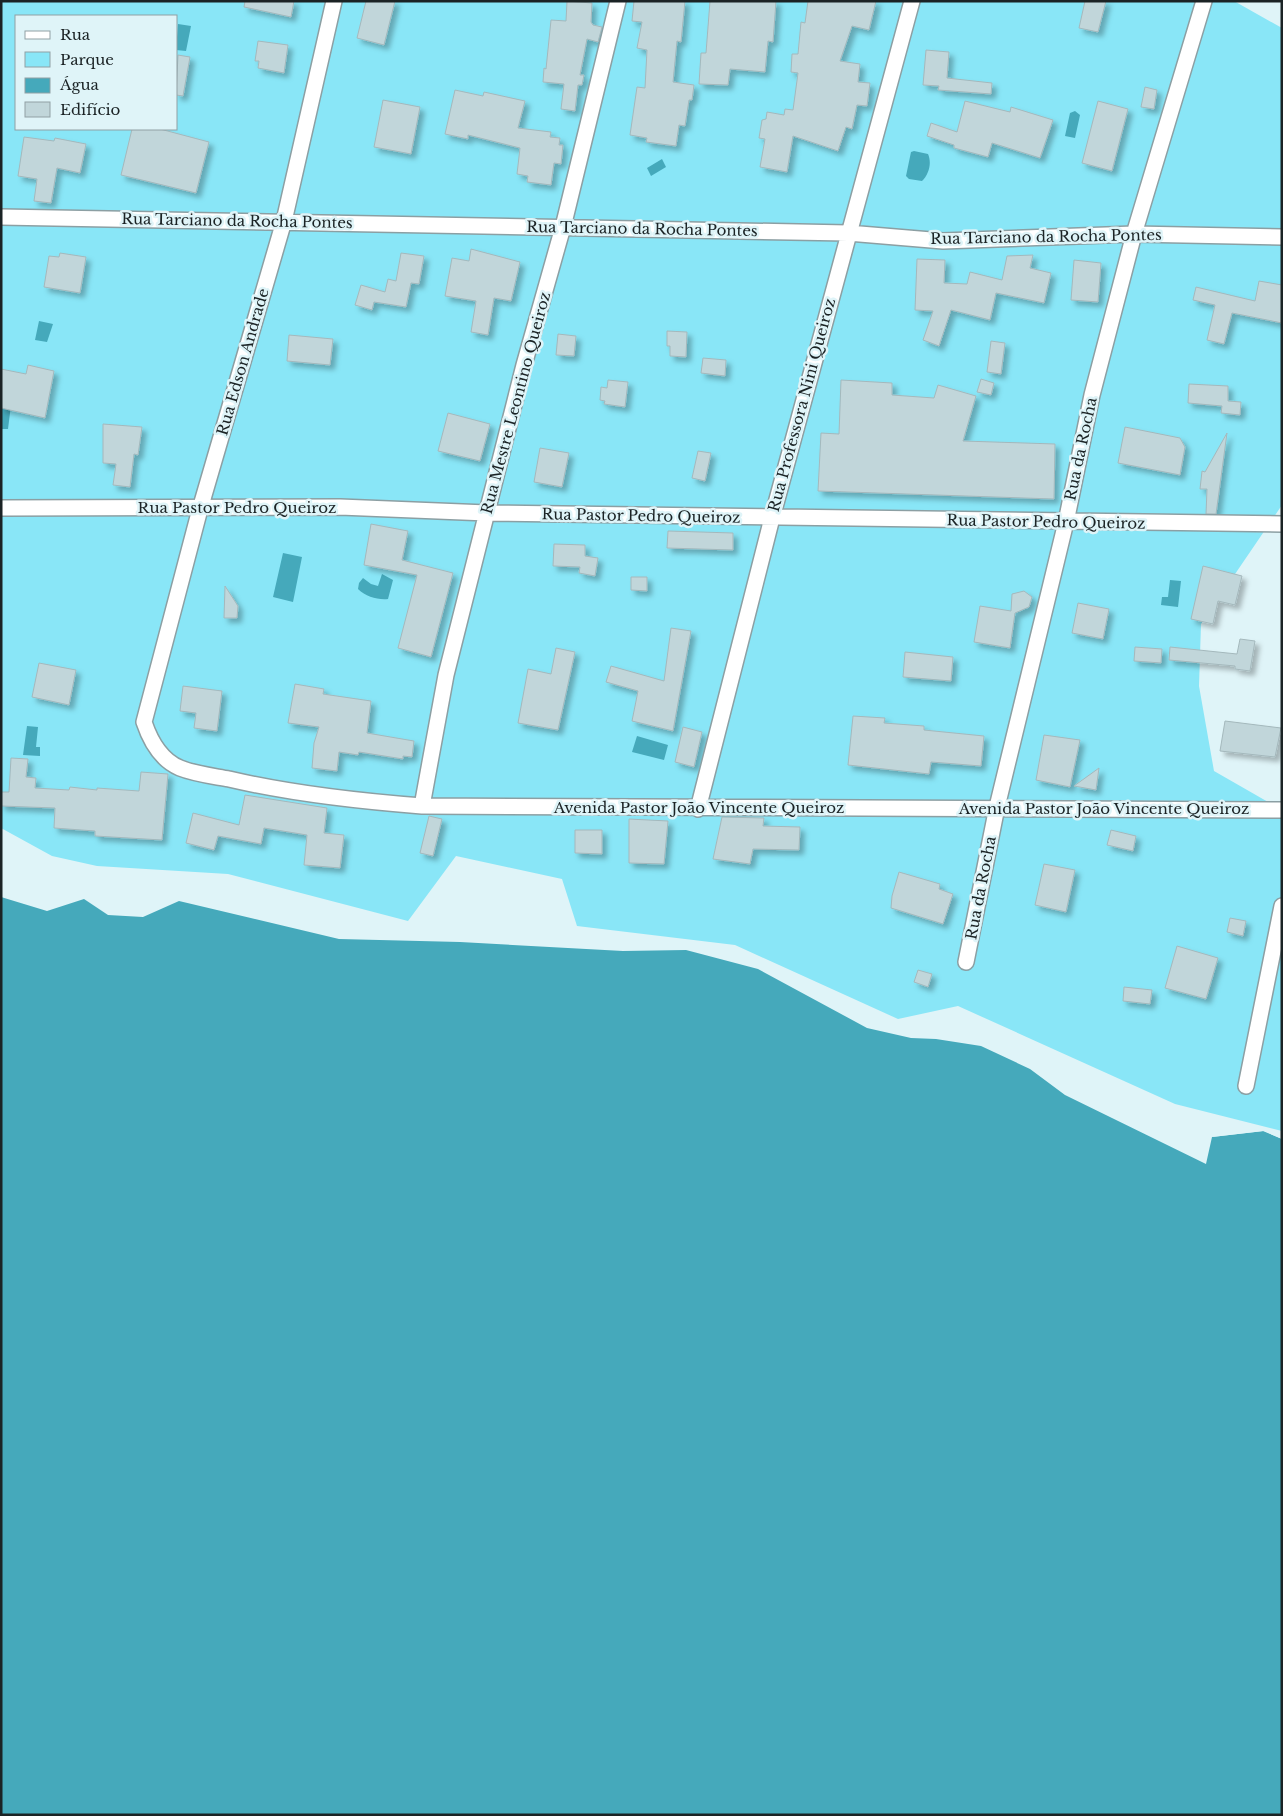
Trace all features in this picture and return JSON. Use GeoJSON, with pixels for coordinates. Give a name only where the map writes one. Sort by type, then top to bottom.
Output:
{"type":"FeatureCollection","features":[{"type":"Feature","properties":{"kind":"street","name":"Rua Edson Andrade"},"geometry":{"type":"LineString","coordinates":[[144,722],[200,509],[284,221],[334,1]]}},
{"type":"Feature","properties":{"kind":"street","name":"Rua Mestre Leontino Queiroz"},"geometry":{"type":"LineString","coordinates":[[422,806],[446,675],[524,365],[563,228],[618,1]]}},
{"type":"Feature","properties":{"kind":"street","name":"Rua Professora Nini Queiroz"},"geometry":{"type":"LineString","coordinates":[[698,809],[772,518],[912,1]]}},
{"type":"Feature","properties":{"kind":"street","name":"Rua da Rocha"},"geometry":{"type":"LineString","coordinates":[[966,962],[997,807],[1066,522],[1092,395],[1134,234],[1204,1]]}},
{"type":"Feature","properties":{"kind":"street","name":"Rua Tarciano da Rocha Pontes"},"geometry":{"type":"LineString","coordinates":[[1,216],[848,234],[943,241],[1134,234],[1282,237]]}},
{"type":"Feature","properties":{"kind":"street","name":"Rua Pastor Pedro Queiroz"},"geometry":{"type":"LineString","coordinates":[[1,508],[200,509],[340,507],[487,513],[1282,524]]}},
{"type":"Feature","properties":{"kind":"street","name":"Avenida Pastor João Vincente Queiroz"},"geometry":{"type":"LineString","coordinates":[[144,722],[150,742],[180,768],[254,785],[341,800],[422,806],[698,809],[997,807],[1282,810]]}},
{"type":"Feature","properties":{"kind":"street"},"geometry":{"type":"LineString","coordinates":[[1246,1086],[1282,906]]}},
{"type":"Feature","properties":{"kind":"green space"},"geometry":{"type":"Polygon","coordinates":[[[1,1],[1234,1],[1282,28],[1282,505],[1201,624],[1199,686],[1214,771],[1282,810],[1282,1131],[1175,1104],[958,1006],[898,1019],[735,945],[577,926],[562,879],[456,856],[408,921],[228,874],[97,866],[52,856],[1,828],[1,1]]]}},
{"type":"Feature","properties":{"kind":"water"},"geometry":{"type":"Polygon","coordinates":[[[178,24],[191,26],[186,51],[178,50],[178,24]]]}},
{"type":"Feature","properties":{"kind":"water"},"geometry":{"type":"Polygon","coordinates":[[[1075,111],[1080,115],[1075,138],[1065,136],[1070,113],[1075,111]]]}},
{"type":"Feature","properties":{"kind":"water"},"geometry":{"type":"Polygon","coordinates":[[[911,152],[928,154],[929,157],[929,168],[922,181],[909,179],[906,176],[911,152]]]}},
{"type":"Feature","properties":{"kind":"water"},"geometry":{"type":"Polygon","coordinates":[[[662,159],[666,167],[651,176],[647,168],[662,159]]]}},
{"type":"Feature","properties":{"kind":"water"},"geometry":{"type":"Polygon","coordinates":[[[39,321],[53,324],[47,342],[35,340],[39,321]]]}},
{"type":"Feature","properties":{"kind":"water"},"geometry":{"type":"Polygon","coordinates":[[[1,403],[11,405],[8,429],[1,429],[1,403]]]}},
{"type":"Feature","properties":{"kind":"water"},"geometry":{"type":"Polygon","coordinates":[[[283,553],[302,557],[293,602],[273,597],[283,553]]]}},
{"type":"Feature","properties":{"kind":"water"},"geometry":{"type":"Polygon","coordinates":[[[382,574],[393,580],[388,599],[372,597],[358,589],[359,583],[363,578],[371,584],[378,586],[382,574]]]}},
{"type":"Feature","properties":{"kind":"water"},"geometry":{"type":"Polygon","coordinates":[[[1170,580],[1181,581],[1178,607],[1161,605],[1162,597],[1168,597],[1170,580]]]}},
{"type":"Feature","properties":{"kind":"water"},"geometry":{"type":"Polygon","coordinates":[[[27,726],[38,727],[36,747],[40,747],[40,756],[23,755],[27,726]]]}},
{"type":"Feature","properties":{"kind":"water"},"geometry":{"type":"Polygon","coordinates":[[[637,736],[668,745],[664,760],[632,752],[637,736]]]}},
{"type":"Feature","properties":{"kind":"water"},"geometry":{"type":"Polygon","coordinates":[[[1,897],[47,911],[84,899],[108,915],[143,917],[179,901],[339,939],[460,942],[623,951],[686,950],[758,969],[867,1028],[911,1038],[936,1039],[981,1046],[1030,1069],[1065,1095],[1206,1164],[1212,1137],[1264,1131],[1282,1139],[1282,1815],[1,1815],[1,897]]]}},
{"type":"Feature","properties":{"kind":"pier"},"geometry":{"type":"Polygon","coordinates":[[[1264,1128],[1282,1136],[1282,1139],[1263,1131],[1212,1137],[1217,1134],[1264,1128]]]}},
{"type":"Feature","properties":{"kind":"building"},"geometry":{"type":"Polygon","coordinates":[[[245,1],[294,1],[291,17],[244,7],[245,1]]]}},
{"type":"Feature","properties":{"kind":"building"},"geometry":{"type":"Polygon","coordinates":[[[366,1],[395,1],[384,45],[357,38],[366,1]]]}},
{"type":"Feature","properties":{"kind":"building"},"geometry":{"type":"Polygon","coordinates":[[[567,1],[592,3],[591,22],[593,25],[602,27],[598,42],[587,39],[580,75],[584,75],[582,85],[578,85],[575,111],[561,109],[564,84],[543,82],[551,20],[566,21],[567,1]]]}},
{"type":"Feature","properties":{"kind":"building"},"geometry":{"type":"Polygon","coordinates":[[[634,1],[685,1],[681,42],[677,41],[673,82],[694,85],[692,100],[689,100],[685,126],[679,125],[676,146],[646,142],[647,138],[630,135],[637,87],[645,88],[647,50],[637,48],[642,22],[632,21],[634,1]]]}},
{"type":"Feature","properties":{"kind":"building"},"geometry":{"type":"Polygon","coordinates":[[[710,1],[776,1],[773,42],[768,41],[765,72],[730,69],[728,85],[699,84],[701,53],[706,53],[710,1]]]}},
{"type":"Feature","properties":{"kind":"building"},"geometry":{"type":"Polygon","coordinates":[[[808,1],[876,1],[869,30],[852,26],[840,61],[860,64],[858,82],[870,83],[867,106],[857,105],[852,129],[846,127],[838,151],[793,136],[787,172],[760,167],[765,139],[759,138],[762,120],[766,119],[767,112],[784,115],[785,109],[793,110],[798,73],[791,72],[792,54],[798,54],[801,22],[805,23],[808,1]]]}},
{"type":"Feature","properties":{"kind":"building"},"geometry":{"type":"Polygon","coordinates":[[[1085,1],[1106,1],[1098,32],[1079,28],[1085,1]]]}},
{"type":"Feature","properties":{"kind":"building"},"geometry":{"type":"Polygon","coordinates":[[[258,41],[288,45],[284,73],[258,68],[259,61],[255,61],[258,41]]]}},
{"type":"Feature","properties":{"kind":"building"},"geometry":{"type":"Polygon","coordinates":[[[926,50],[949,52],[947,78],[992,83],[991,94],[938,90],[939,86],[923,85],[926,50]]]}},
{"type":"Feature","properties":{"kind":"building"},"geometry":{"type":"Polygon","coordinates":[[[178,55],[190,57],[183,96],[178,95],[178,55]]]}},
{"type":"Feature","properties":{"kind":"building"},"geometry":{"type":"Polygon","coordinates":[[[1145,87],[1157,90],[1154,109],[1141,107],[1145,87]]]}},
{"type":"Feature","properties":{"kind":"building"},"geometry":{"type":"Polygon","coordinates":[[[455,90],[483,96],[484,92],[525,101],[518,128],[551,132],[550,137],[560,138],[559,145],[563,145],[561,164],[554,163],[551,185],[527,182],[528,176],[517,174],[520,148],[468,135],[468,139],[445,134],[455,90]]]}},
{"type":"Feature","properties":{"kind":"building"},"geometry":{"type":"Polygon","coordinates":[[[383,100],[420,107],[411,154],[374,147],[383,100]]]}},
{"type":"Feature","properties":{"kind":"building"},"geometry":{"type":"Polygon","coordinates":[[[965,101],[1010,112],[1011,107],[1053,120],[1040,158],[992,143],[988,157],[954,148],[954,145],[927,136],[931,123],[957,132],[965,101]]]}},
{"type":"Feature","properties":{"kind":"building"},"geometry":{"type":"Polygon","coordinates":[[[1098,101],[1128,109],[1112,171],[1082,163],[1098,101]]]}},
{"type":"Feature","properties":{"kind":"building"},"geometry":{"type":"Polygon","coordinates":[[[132,130],[164,130],[209,142],[196,193],[121,175],[132,130]]]}},
{"type":"Feature","properties":{"kind":"building"},"geometry":{"type":"Polygon","coordinates":[[[24,137],[54,141],[55,138],[86,144],[80,173],[57,168],[51,203],[34,201],[37,179],[18,176],[24,137]]]}},
{"type":"Feature","properties":{"kind":"building"},"geometry":{"type":"Polygon","coordinates":[[[471,249],[520,262],[511,301],[494,298],[488,335],[471,332],[476,301],[445,296],[452,258],[469,261],[471,249]]]}},
{"type":"Feature","properties":{"kind":"building"},"geometry":{"type":"Polygon","coordinates":[[[60,253],[86,257],[80,293],[44,287],[49,256],[59,257],[60,253]]]}},
{"type":"Feature","properties":{"kind":"building"},"geometry":{"type":"Polygon","coordinates":[[[401,253],[424,256],[419,284],[411,283],[406,307],[374,302],[372,310],[355,305],[361,285],[385,292],[388,279],[396,281],[401,253]]]}},
{"type":"Feature","properties":{"kind":"building"},"geometry":{"type":"Polygon","coordinates":[[[1033,255],[1030,268],[1051,273],[1044,303],[996,293],[990,320],[951,310],[939,346],[923,340],[933,311],[915,310],[917,259],[945,260],[944,283],[967,284],[970,272],[1002,280],[1007,256],[1033,255]]]}},
{"type":"Feature","properties":{"kind":"building"},"geometry":{"type":"Polygon","coordinates":[[[1074,260],[1101,263],[1098,302],[1071,300],[1074,260]]]}},
{"type":"Feature","properties":{"kind":"building"},"geometry":{"type":"Polygon","coordinates":[[[1259,281],[1282,285],[1282,323],[1232,313],[1224,344],[1207,340],[1215,305],[1193,300],[1196,287],[1255,301],[1259,281]]]}},
{"type":"Feature","properties":{"kind":"building"},"geometry":{"type":"Polygon","coordinates":[[[667,331],[687,332],[686,357],[670,356],[670,346],[667,346],[667,331]]]}},
{"type":"Feature","properties":{"kind":"building"},"geometry":{"type":"Polygon","coordinates":[[[558,334],[576,336],[574,356],[556,355],[558,334]]]}},
{"type":"Feature","properties":{"kind":"building"},"geometry":{"type":"Polygon","coordinates":[[[289,335],[333,339],[330,365],[287,361],[289,335]]]}},
{"type":"Feature","properties":{"kind":"building"},"geometry":{"type":"Polygon","coordinates":[[[991,341],[1005,343],[1001,374],[987,372],[991,341]]]}},
{"type":"Feature","properties":{"kind":"building"},"geometry":{"type":"Polygon","coordinates":[[[703,358],[726,360],[725,376],[701,373],[703,358]]]}},
{"type":"Feature","properties":{"kind":"building"},"geometry":{"type":"Polygon","coordinates":[[[28,365],[54,371],[45,418],[1,408],[1,369],[26,374],[28,365]]]}},
{"type":"Feature","properties":{"kind":"building"},"geometry":{"type":"Polygon","coordinates":[[[981,379],[994,383],[991,395],[977,392],[981,379]]]}},
{"type":"Feature","properties":{"kind":"building"},"geometry":{"type":"Polygon","coordinates":[[[608,380],[628,382],[625,407],[604,404],[605,401],[600,400],[601,387],[607,388],[608,380]]]}},
{"type":"Feature","properties":{"kind":"building"},"geometry":{"type":"Polygon","coordinates":[[[841,380],[892,383],[892,395],[934,398],[938,385],[976,396],[963,441],[1055,444],[1054,499],[818,491],[821,433],[839,434],[841,380]]]}},
{"type":"Feature","properties":{"kind":"building"},"geometry":{"type":"Polygon","coordinates":[[[1189,384],[1228,386],[1228,401],[1241,402],[1240,415],[1221,413],[1222,406],[1188,403],[1189,384]]]}},
{"type":"Feature","properties":{"kind":"building"},"geometry":{"type":"Polygon","coordinates":[[[448,413],[490,424],[480,461],[438,451],[448,413]]]}},
{"type":"Feature","properties":{"kind":"building"},"geometry":{"type":"Polygon","coordinates":[[[103,424],[142,427],[138,455],[134,454],[130,487],[113,485],[116,464],[103,463],[103,424]]]}},
{"type":"Feature","properties":{"kind":"building"},"geometry":{"type":"Polygon","coordinates":[[[1125,427],[1180,438],[1185,447],[1180,475],[1118,463],[1125,427]]]}},
{"type":"Feature","properties":{"kind":"building"},"geometry":{"type":"Polygon","coordinates":[[[1227,433],[1216,514],[1206,514],[1207,489],[1200,489],[1202,471],[1205,472],[1227,433]]]}},
{"type":"Feature","properties":{"kind":"building"},"geometry":{"type":"Polygon","coordinates":[[[540,448],[569,453],[562,487],[534,482],[540,448]]]}},
{"type":"Feature","properties":{"kind":"building"},"geometry":{"type":"Polygon","coordinates":[[[698,451],[711,453],[705,481],[692,478],[698,451]]]}},
{"type":"Feature","properties":{"kind":"building"},"geometry":{"type":"Polygon","coordinates":[[[371,524],[408,531],[402,560],[453,573],[431,657],[398,648],[417,575],[364,565],[371,524]]]}},
{"type":"Feature","properties":{"kind":"building"},"geometry":{"type":"Polygon","coordinates":[[[668,531],[733,533],[733,550],[667,548],[668,531]]]}},
{"type":"Feature","properties":{"kind":"building"},"geometry":{"type":"Polygon","coordinates":[[[554,544],[585,545],[585,556],[598,558],[595,576],[579,573],[580,567],[553,566],[554,544]]]}},
{"type":"Feature","properties":{"kind":"building"},"geometry":{"type":"Polygon","coordinates":[[[1203,566],[1242,576],[1235,605],[1218,601],[1213,624],[1191,619],[1203,566]]]}},
{"type":"Feature","properties":{"kind":"building"},"geometry":{"type":"Polygon","coordinates":[[[631,577],[647,577],[647,591],[631,590],[631,577]]]}},
{"type":"Feature","properties":{"kind":"building"},"geometry":{"type":"Polygon","coordinates":[[[225,586],[238,606],[237,618],[224,618],[225,586]]]}},
{"type":"Feature","properties":{"kind":"building"},"geometry":{"type":"Polygon","coordinates":[[[1024,591],[1032,597],[1029,607],[1015,613],[1010,648],[974,642],[980,606],[1011,611],[1012,594],[1024,591]]]}},
{"type":"Feature","properties":{"kind":"building"},"geometry":{"type":"Polygon","coordinates":[[[1078,603],[1109,609],[1103,639],[1072,633],[1078,603]]]}},
{"type":"Feature","properties":{"kind":"building"},"geometry":{"type":"Polygon","coordinates":[[[671,628],[691,631],[673,731],[632,721],[638,691],[606,682],[611,666],[664,681],[671,628]]]}},
{"type":"Feature","properties":{"kind":"building"},"geometry":{"type":"Polygon","coordinates":[[[1240,639],[1255,641],[1250,671],[1235,669],[1235,666],[1169,660],[1170,647],[1237,654],[1240,639]]]}},
{"type":"Feature","properties":{"kind":"building"},"geometry":{"type":"Polygon","coordinates":[[[1135,647],[1162,649],[1161,663],[1134,661],[1135,647]]]}},
{"type":"Feature","properties":{"kind":"building"},"geometry":{"type":"Polygon","coordinates":[[[556,648],[575,652],[558,730],[518,723],[528,669],[551,674],[556,648]]]}},
{"type":"Feature","properties":{"kind":"building"},"geometry":{"type":"Polygon","coordinates":[[[905,652],[953,657],[951,681],[903,677],[905,652]]]}},
{"type":"Feature","properties":{"kind":"building"},"geometry":{"type":"Polygon","coordinates":[[[39,663],[76,670],[69,705],[32,697],[39,663]]]}},
{"type":"Feature","properties":{"kind":"building"},"geometry":{"type":"Polygon","coordinates":[[[295,684],[324,689],[323,694],[371,701],[367,733],[414,741],[412,757],[403,756],[403,759],[359,752],[358,755],[339,752],[337,771],[312,768],[314,743],[319,727],[288,723],[295,684]]]}},
{"type":"Feature","properties":{"kind":"building"},"geometry":{"type":"Polygon","coordinates":[[[183,686],[222,691],[217,731],[194,728],[196,713],[180,711],[183,686]]]}},
{"type":"Feature","properties":{"kind":"building"},"geometry":{"type":"Polygon","coordinates":[[[853,716],[885,718],[884,723],[924,726],[924,730],[984,736],[981,766],[931,762],[929,774],[848,765],[853,716]]]}},
{"type":"Feature","properties":{"kind":"building"},"geometry":{"type":"Polygon","coordinates":[[[1225,721],[1281,728],[1275,757],[1220,751],[1225,721]]]}},
{"type":"Feature","properties":{"kind":"building"},"geometry":{"type":"Polygon","coordinates":[[[683,727],[702,732],[694,767],[675,762],[683,727]]]}},
{"type":"Feature","properties":{"kind":"building"},"geometry":{"type":"Polygon","coordinates":[[[1044,735],[1080,740],[1070,787],[1036,780],[1044,735]]]}},
{"type":"Feature","properties":{"kind":"building"},"geometry":{"type":"Polygon","coordinates":[[[11,758],[28,759],[26,777],[36,778],[35,788],[69,790],[70,787],[139,791],[141,772],[168,774],[162,840],[95,836],[95,831],[54,828],[55,808],[1,806],[1,792],[9,792],[11,758]]]}},
{"type":"Feature","properties":{"kind":"building"},"geometry":{"type":"Polygon","coordinates":[[[1099,768],[1096,790],[1074,786],[1099,768]]]}},
{"type":"Feature","properties":{"kind":"building"},"geometry":{"type":"Polygon","coordinates":[[[245,795],[327,808],[324,833],[344,835],[340,868],[304,865],[307,835],[264,828],[261,844],[218,836],[214,850],[186,843],[193,813],[239,825],[245,795]]]}},
{"type":"Feature","properties":{"kind":"building"},"geometry":{"type":"Polygon","coordinates":[[[429,816],[442,819],[433,856],[420,853],[429,816]]]}},
{"type":"Feature","properties":{"kind":"building"},"geometry":{"type":"Polygon","coordinates":[[[722,817],[764,818],[763,826],[800,827],[799,850],[753,849],[750,864],[713,859],[722,817]]]}},
{"type":"Feature","properties":{"kind":"building"},"geometry":{"type":"Polygon","coordinates":[[[629,819],[668,821],[664,864],[629,863],[629,819]]]}},
{"type":"Feature","properties":{"kind":"building"},"geometry":{"type":"Polygon","coordinates":[[[575,830],[602,830],[602,854],[575,853],[575,830]]]}},
{"type":"Feature","properties":{"kind":"building"},"geometry":{"type":"Polygon","coordinates":[[[1111,830],[1136,836],[1133,851],[1107,845],[1111,830]]]}},
{"type":"Feature","properties":{"kind":"building"},"geometry":{"type":"Polygon","coordinates":[[[1044,864],[1075,870],[1066,912],[1035,905],[1044,864]]]}},
{"type":"Feature","properties":{"kind":"building"},"geometry":{"type":"Polygon","coordinates":[[[899,872],[940,884],[939,889],[953,894],[943,924],[891,908],[892,896],[899,872]]]}},
{"type":"Feature","properties":{"kind":"building"},"geometry":{"type":"Polygon","coordinates":[[[1230,918],[1246,921],[1243,936],[1227,932],[1230,918]]]}},
{"type":"Feature","properties":{"kind":"building"},"geometry":{"type":"Polygon","coordinates":[[[1177,946],[1218,958],[1206,999],[1165,988],[1177,946]]]}},
{"type":"Feature","properties":{"kind":"building"},"geometry":{"type":"Polygon","coordinates":[[[918,970],[932,974],[928,987],[914,982],[918,970]]]}},
{"type":"Feature","properties":{"kind":"building"},"geometry":{"type":"Polygon","coordinates":[[[1124,987],[1152,990],[1150,1004],[1123,1001],[1124,987]]]}}]}
